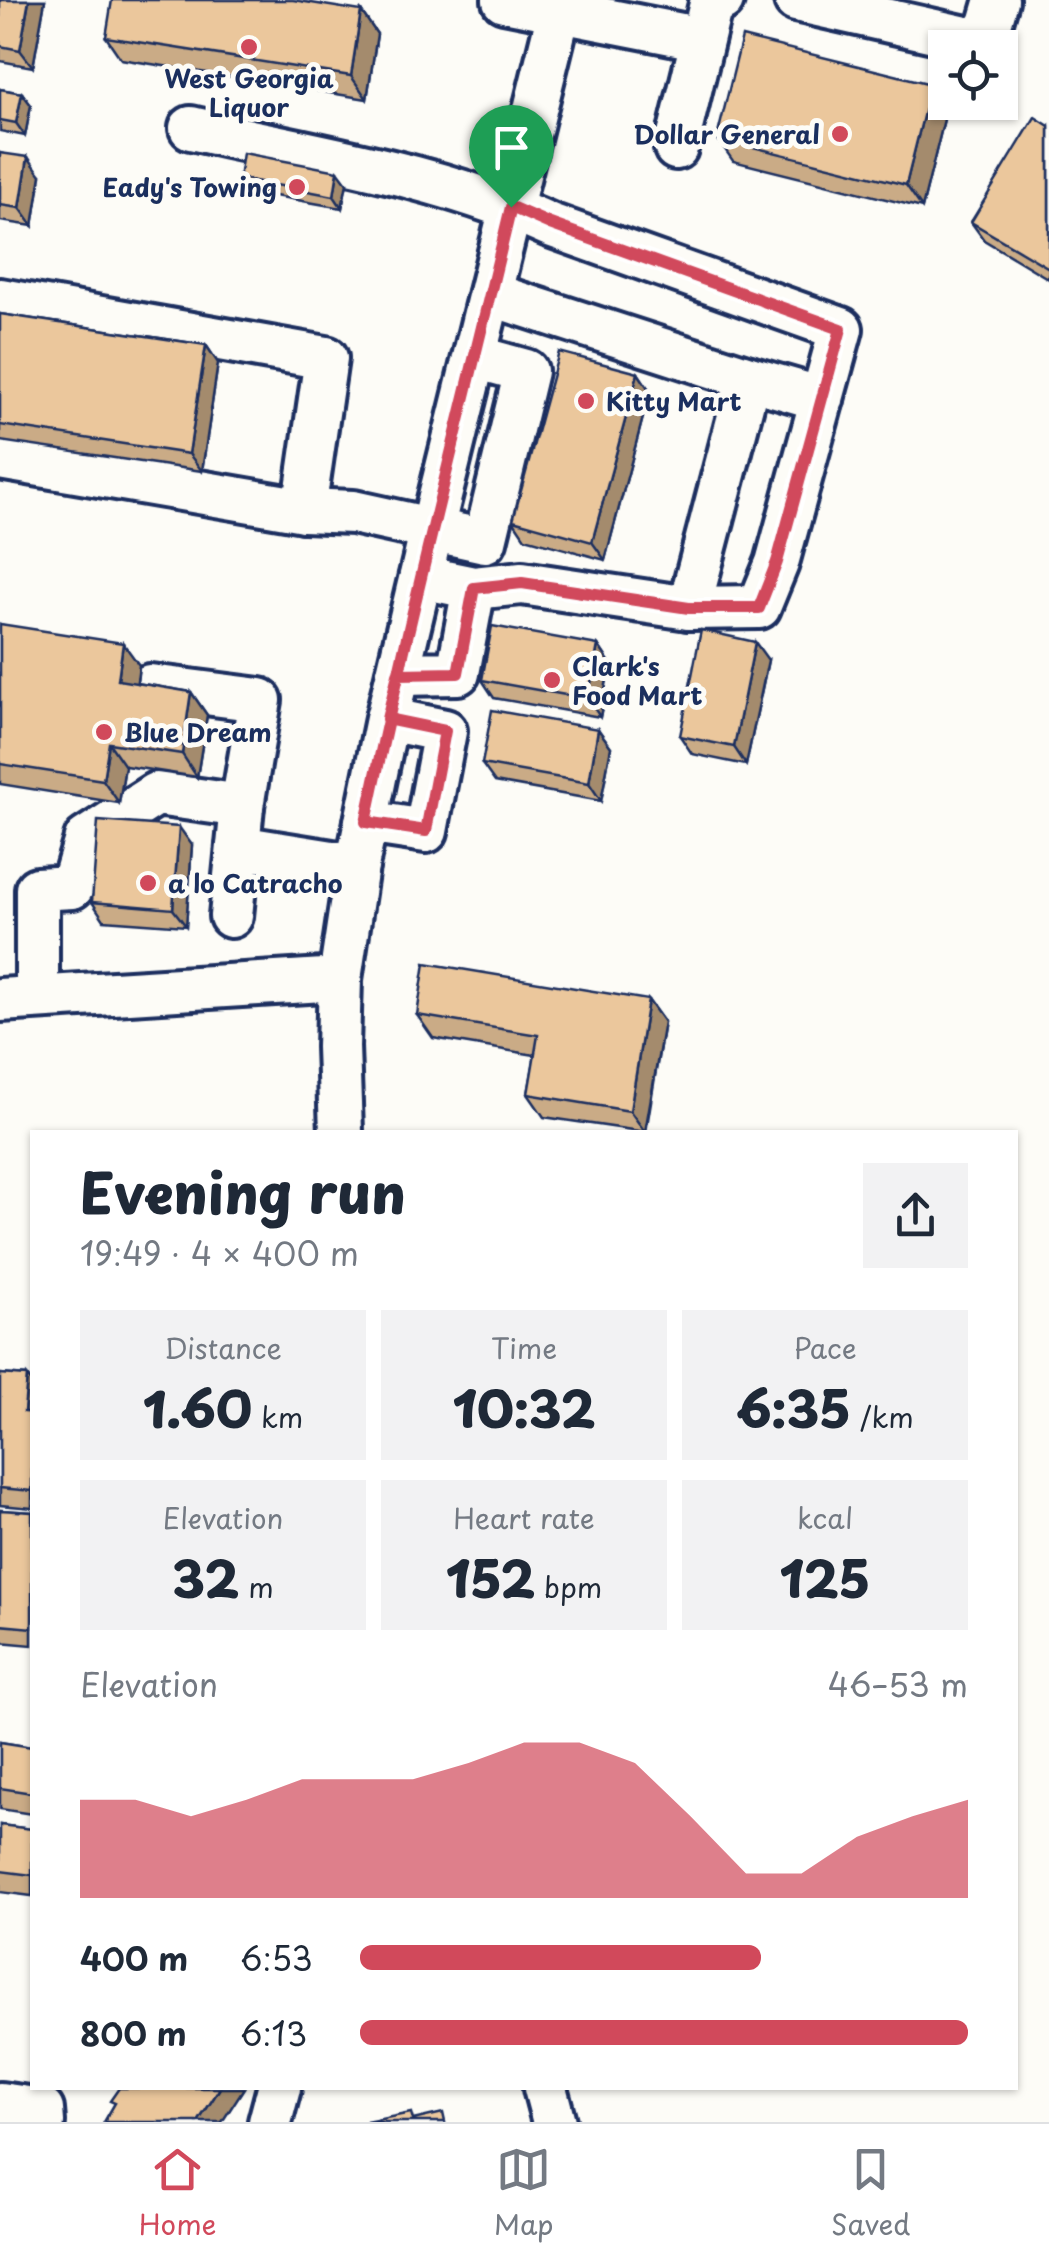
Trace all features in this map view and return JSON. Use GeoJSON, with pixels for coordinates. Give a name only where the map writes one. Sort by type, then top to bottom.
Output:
{"type":"FeatureCollection","features":[{"type":"Feature","properties":{"kind":"street"},"geometry":{"type":"LineString","coordinates":[[504,0],[561,4],[702,39]]}},
{"type":"Feature","properties":{"kind":"street"},"geometry":{"type":"LineString","coordinates":[[676,148],[710,4],[722,0]]}},
{"type":"Feature","properties":{"kind":"street"},"geometry":{"type":"LineString","coordinates":[[796,0],[979,41],[994,12],[1029,0]]}},
{"type":"Feature","properties":{"kind":"street"},"geometry":{"type":"LineString","coordinates":[[340,1130],[340,978],[357,866],[387,719],[561,4]]}},
{"type":"Feature","properties":{"kind":"street"},"geometry":{"type":"LineString","coordinates":[[191,128],[427,181],[511,207],[841,329],[777,562],[759,608],[689,608],[522,583],[474,588],[421,577]]}},
{"type":"Feature","properties":{"kind":"street"},"geometry":{"type":"LineString","coordinates":[[490,294],[748,378],[822,398]]}},
{"type":"Feature","properties":{"kind":"street"},"geometry":{"type":"LineString","coordinates":[[0,300],[326,358],[304,510]]}},
{"type":"Feature","properties":{"kind":"street"},"geometry":{"type":"LineString","coordinates":[[475,356],[526,371],[485,541]]}},
{"type":"Feature","properties":{"kind":"street"},"geometry":{"type":"LineString","coordinates":[[689,608],[748,378]]}},
{"type":"Feature","properties":{"kind":"street"},"geometry":{"type":"LineString","coordinates":[[0,458],[304,510],[353,512],[485,541],[522,583]]}},
{"type":"Feature","properties":{"kind":"street"},"geometry":{"type":"LineString","coordinates":[[398,674],[458,673],[474,588]]}},
{"type":"Feature","properties":{"kind":"street"},"geometry":{"type":"LineString","coordinates":[[150,686],[260,700],[240,826],[232,916]]}},
{"type":"Feature","properties":{"kind":"street"},"geometry":{"type":"LineString","coordinates":[[366,822],[426,831],[445,731],[387,719]]}},
{"type":"Feature","properties":{"kind":"street"},"geometry":{"type":"LineString","coordinates":[[340,978],[19,998],[37,890],[72,886],[86,839],[156,794],[357,866]]}},
{"type":"Feature","properties":{"kind":"street"},"geometry":{"type":"LineString","coordinates":[[270,2122],[279,2090]]}},
{"type":"Feature","properties":{"kind":"street"},"geometry":{"type":"LineString","coordinates":[[546,2090],[554,2122]]}},
{"type":"Feature","properties":{"kind":"street"},"geometry":{"type":"LineString","coordinates":[[0,2104],[42,2110],[43,2122]]}},
{"type":"Feature","properties":{"kind":"building"},"geometry":{"type":"Polygon","coordinates":[[[0,0],[29,0],[20,50],[0,46],[0,0]]]}},
{"type":"Feature","properties":{"kind":"building","name":"West Georgia Liquor"},"geometry":{"type":"Polygon","coordinates":[[[112,0],[293,0],[361,11],[351,76],[106,37],[112,0]]]}},
{"type":"Feature","properties":{"kind":"building","name":"Dollar General"},"geometry":{"type":"Polygon","coordinates":[[[742,37],[928,83],[906,185],[717,138],[742,37]]]}},
{"type":"Feature","properties":{"kind":"building"},"geometry":{"type":"Polygon","coordinates":[[[0,89],[22,93],[16,123],[0,120],[0,89]]]}},
{"type":"Feature","properties":{"kind":"building"},"geometry":{"type":"Polygon","coordinates":[[[1035,117],[1049,126],[1049,268],[971,222],[1035,117]]]}},
{"type":"Feature","properties":{"kind":"building"},"geometry":{"type":"Polygon","coordinates":[[[0,153],[28,157],[20,208],[0,205],[0,153]]]}},
{"type":"Feature","properties":{"kind":"building"},"geometry":{"type":"Polygon","coordinates":[[[243,153],[338,171],[334,196],[239,178],[243,153]]]}},
{"type":"Feature","properties":{"kind":"building"},"geometry":{"type":"Polygon","coordinates":[[[0,314],[206,345],[189,454],[0,425],[0,314]]]}},
{"type":"Feature","properties":{"kind":"building"},"geometry":{"type":"Polygon","coordinates":[[[559,352],[638,373],[592,542],[513,520],[559,352]]]}},
{"type":"Feature","properties":{"kind":"building","name":"Blue Dream"},"geometry":{"type":"Polygon","coordinates":[[[0,624],[123,643],[118,680],[191,692],[182,754],[109,743],[103,780],[0,764],[0,624]]]}},
{"type":"Feature","properties":{"kind":"building","name":"Clark's Food Mart"},"geometry":{"type":"Polygon","coordinates":[[[492,626],[598,645],[588,699],[482,680],[492,626]]]}},
{"type":"Feature","properties":{"kind":"building"},"geometry":{"type":"Polygon","coordinates":[[[701,630],[755,642],[734,747],[680,736],[701,630]]]}},
{"type":"Feature","properties":{"kind":"building"},"geometry":{"type":"Polygon","coordinates":[[[492,710],[598,729],[589,783],[482,764],[492,710]]]}},
{"type":"Feature","properties":{"kind":"building","name":"a lo Catracho"},"geometry":{"type":"Polygon","coordinates":[[[98,821],[179,827],[173,909],[92,902],[98,821]]]}},
{"type":"Feature","properties":{"kind":"building"},"geometry":{"type":"Polygon","coordinates":[[[425,963],[648,1000],[630,1111],[528,1094],[538,1035],[417,1015],[425,963]]]}},
{"type":"Feature","properties":{"kind":"building"},"geometry":{"type":"Polygon","coordinates":[[[0,1374],[27,1376],[24,1412],[30,1413],[30,1491],[0,1488],[0,1374]]]}},
{"type":"Feature","properties":{"kind":"building"},"geometry":{"type":"Polygon","coordinates":[[[0,1510],[30,1512],[30,1628],[0,1625],[0,1510]]]}},
{"type":"Feature","properties":{"kind":"building"},"geometry":{"type":"Polygon","coordinates":[[[0,1742],[30,1747],[30,1793],[0,1788],[0,1742]]]}},
{"type":"Feature","properties":{"kind":"building"},"geometry":{"type":"Polygon","coordinates":[[[0,1825],[30,1829],[30,1875],[0,1871],[0,1825]]]}},
{"type":"Feature","properties":{"kind":"building"},"geometry":{"type":"Polygon","coordinates":[[[118,2090],[219,2090],[198,2122],[104,2122],[115,2103],[110,2101],[118,2090]]]}},
{"type":"Feature","properties":{"kind":"building"},"geometry":{"type":"Polygon","coordinates":[[[411,2113],[413,2120],[443,2113],[445,2122],[366,2122],[411,2113]]]}},
{"type":"Feature","properties":{"kind":"place","name":"West Georgia Liquor"},"geometry":{"type":"Point","coordinates":[249,47]}},
{"type":"Feature","properties":{"kind":"place","name":"Dollar General"},"geometry":{"type":"Point","coordinates":[840,134]}},
{"type":"Feature","properties":{"kind":"place","name":"Eady's Towing"},"geometry":{"type":"Point","coordinates":[297,187]}},
{"type":"Feature","properties":{"kind":"place","name":"Kitty Mart"},"geometry":{"type":"Point","coordinates":[586,401]}},
{"type":"Feature","properties":{"kind":"place","name":"Clark's Food Mart"},"geometry":{"type":"Point","coordinates":[552,680]}},
{"type":"Feature","properties":{"kind":"place","name":"Blue Dream"},"geometry":{"type":"Point","coordinates":[104,732]}},
{"type":"Feature","properties":{"kind":"place","name":"a lo Catracho"},"geometry":{"type":"Point","coordinates":[148,883]}},
{"type":"Feature","properties":{"kind":"route"},"geometry":{"type":"LineString","coordinates":[[511,207],[387,719],[366,822],[426,831],[445,731],[387,719],[398,674],[458,673],[474,588],[522,583],[689,608],[759,608],[777,562],[841,329],[511,207]]}}]}
